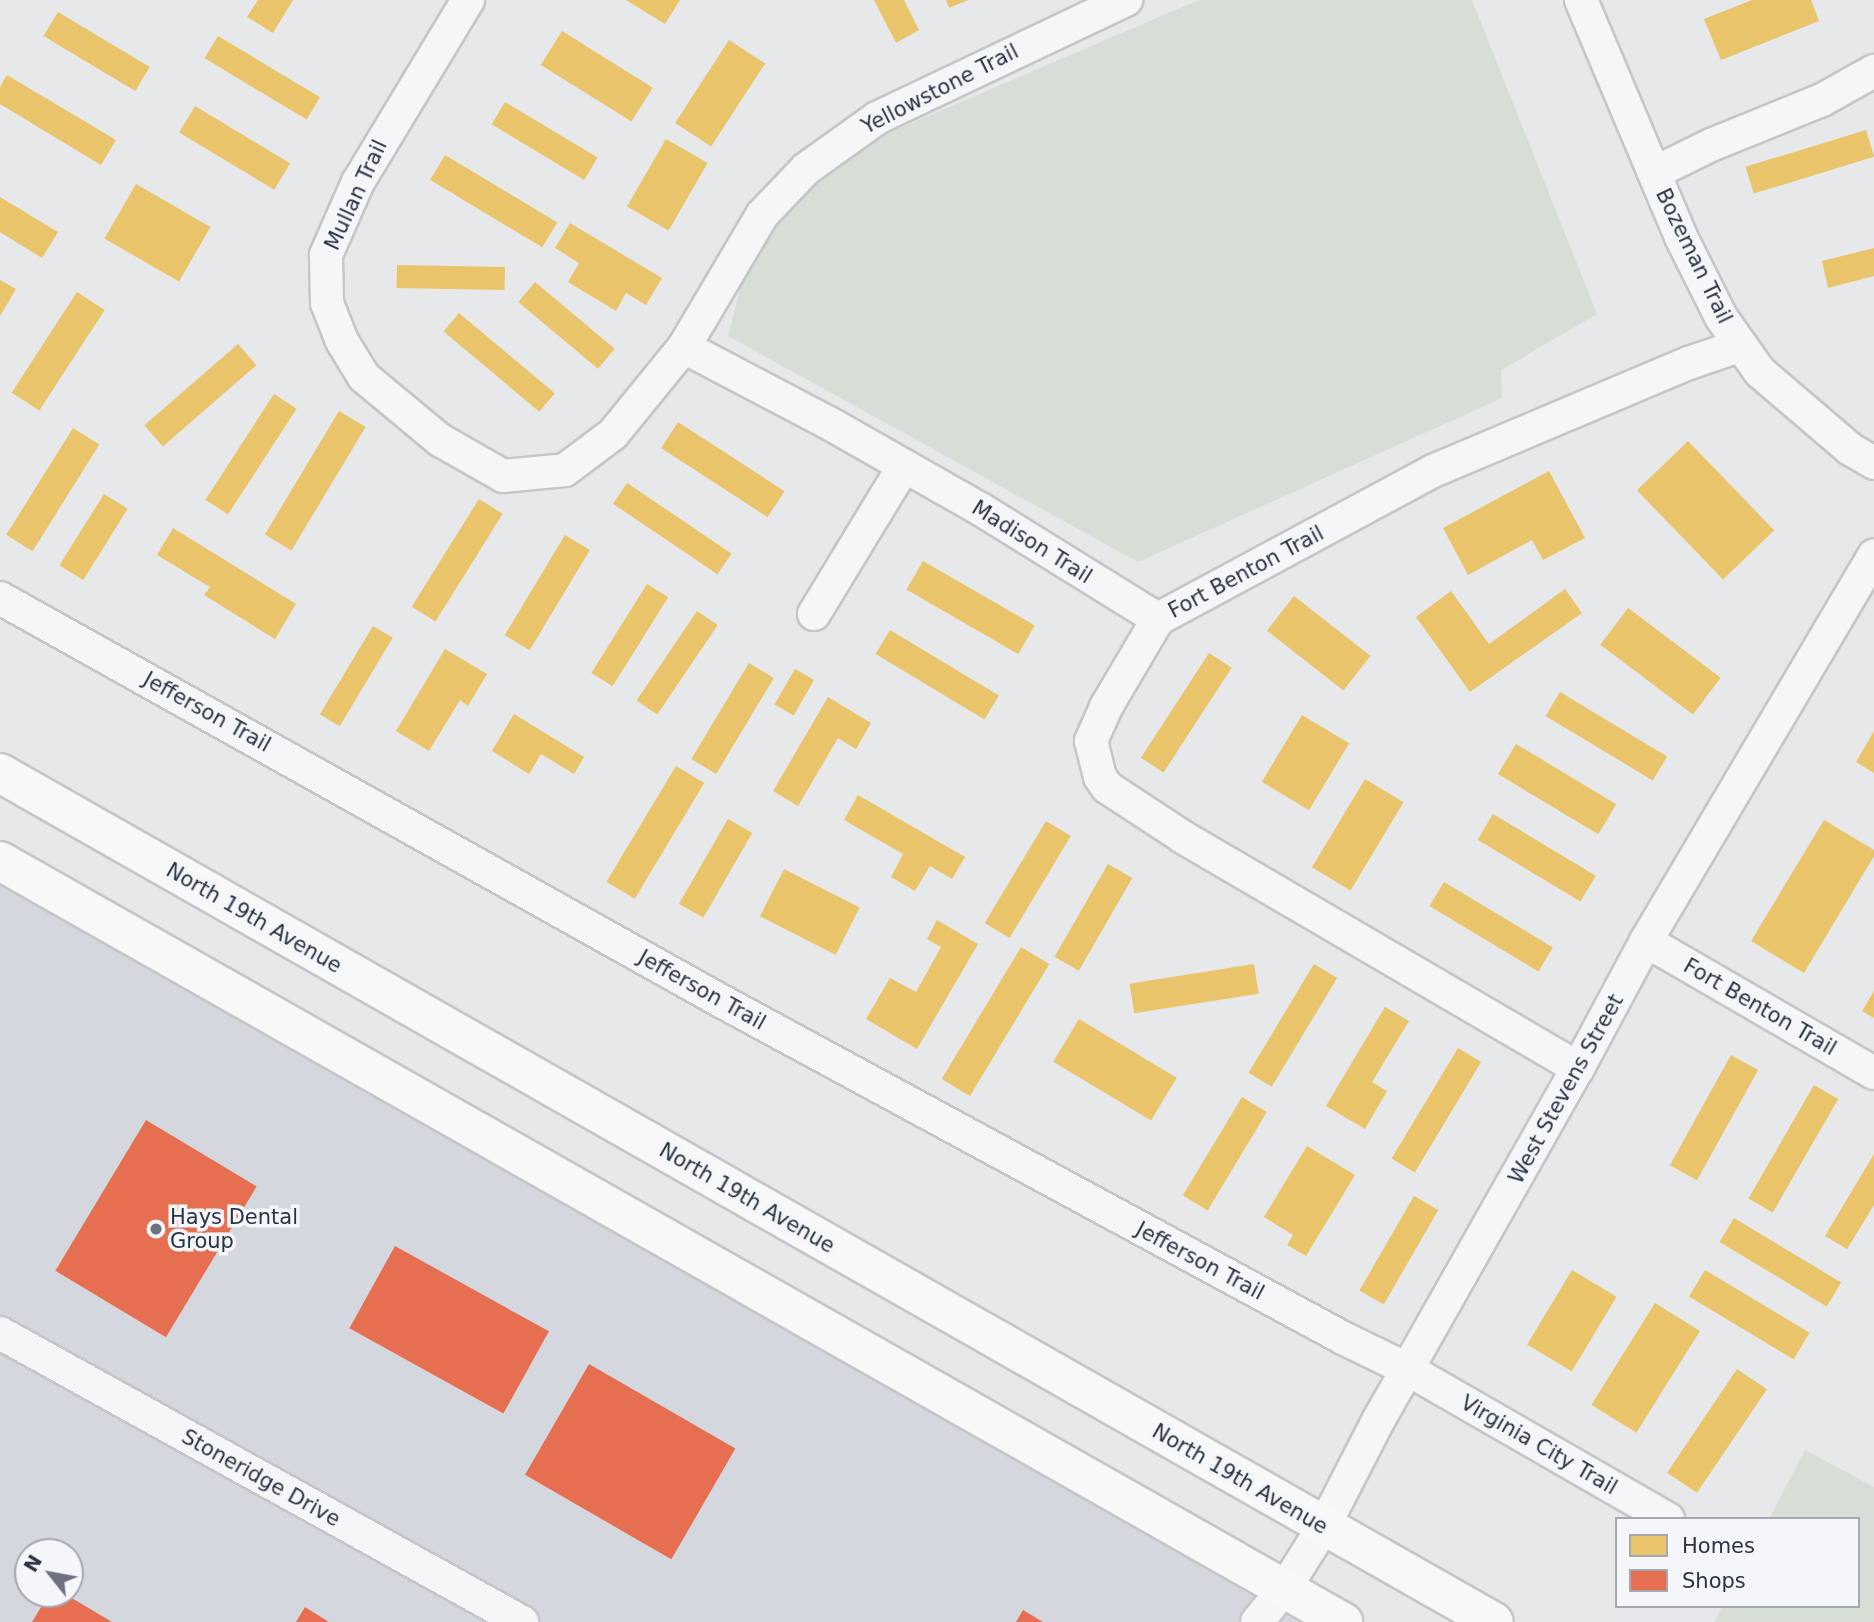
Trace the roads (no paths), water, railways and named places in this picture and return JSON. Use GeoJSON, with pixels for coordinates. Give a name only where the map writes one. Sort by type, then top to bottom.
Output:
{"type":"FeatureCollection","features":[{"type":"Feature","properties":{"kind":"main road","name":"North 19th Avenue"},"geometry":{"type":"LineString","coordinates":[[0,774],[1494,1622]]}},
{"type":"Feature","properties":{"kind":"main road"},"geometry":{"type":"LineString","coordinates":[[0,861],[1343,1622]]}},
{"type":"Feature","properties":{"kind":"street","name":"Mullan Trail"},"geometry":{"type":"LineString","coordinates":[[468,0],[358,182],[326,255],[327,303],[342,341],[364,377],[440,440],[503,476],[565,470],[613,434],[684,347]]}},
{"type":"Feature","properties":{"kind":"street","name":"Bozeman Trail"},"geometry":{"type":"LineString","coordinates":[[1581,0],[1654,173],[1721,317],[1739,346],[1760,372],[1850,449],[1874,463]]}},
{"type":"Feature","properties":{"kind":"street","name":"Yellowstone Trail"},"geometry":{"type":"LineString","coordinates":[[684,347],[762,215],[806,169],[877,118],[1114,2]]}},
{"type":"Feature","properties":{"kind":"street"},"geometry":{"type":"LineString","coordinates":[[1654,173],[1711,145],[1822,100],[1874,71]]}},
{"type":"Feature","properties":{"kind":"street","name":"Fort Benton Trail"},"geometry":{"type":"LineString","coordinates":[[1578,1068],[1184,837],[1107,787],[1100,777],[1091,741],[1106,708],[1158,620],[1433,471],[1689,363],[1739,346]]}},
{"type":"Feature","properties":{"kind":"street","name":"Madison Trail"},"geometry":{"type":"LineString","coordinates":[[684,347],[904,466],[1158,620]]}},
{"type":"Feature","properties":{"kind":"street"},"geometry":{"type":"LineString","coordinates":[[814,614],[904,466]]}},
{"type":"Feature","properties":{"kind":"street","name":"West Stevens Street"},"geometry":{"type":"LineString","coordinates":[[1257,1622],[1285,1588],[1324,1527],[1378,1421],[1578,1068],[1646,941],[1874,555]]}},
{"type":"Feature","properties":{"kind":"street","name":"Jefferson Trail"},"geometry":{"type":"LineString","coordinates":[[0,598],[723,1002],[1343,1338],[1409,1370]]}},
{"type":"Feature","properties":{"kind":"street","name":"Fort Benton Trail"},"geometry":{"type":"LineString","coordinates":[[1646,941],[1874,1073]]}},
{"type":"Feature","properties":{"kind":"street","name":"Stoneridge Drive"},"geometry":{"type":"LineString","coordinates":[[0,1333],[522,1622]]}},
{"type":"Feature","properties":{"kind":"street","name":"Virginia City Trail"},"geometry":{"type":"LineString","coordinates":[[1409,1370],[1665,1517]]}},
{"type":"Feature","properties":{"kind":"place","name":"Hays Dental Group"},"geometry":{"type":"Point","coordinates":[156,1229]}}]}
